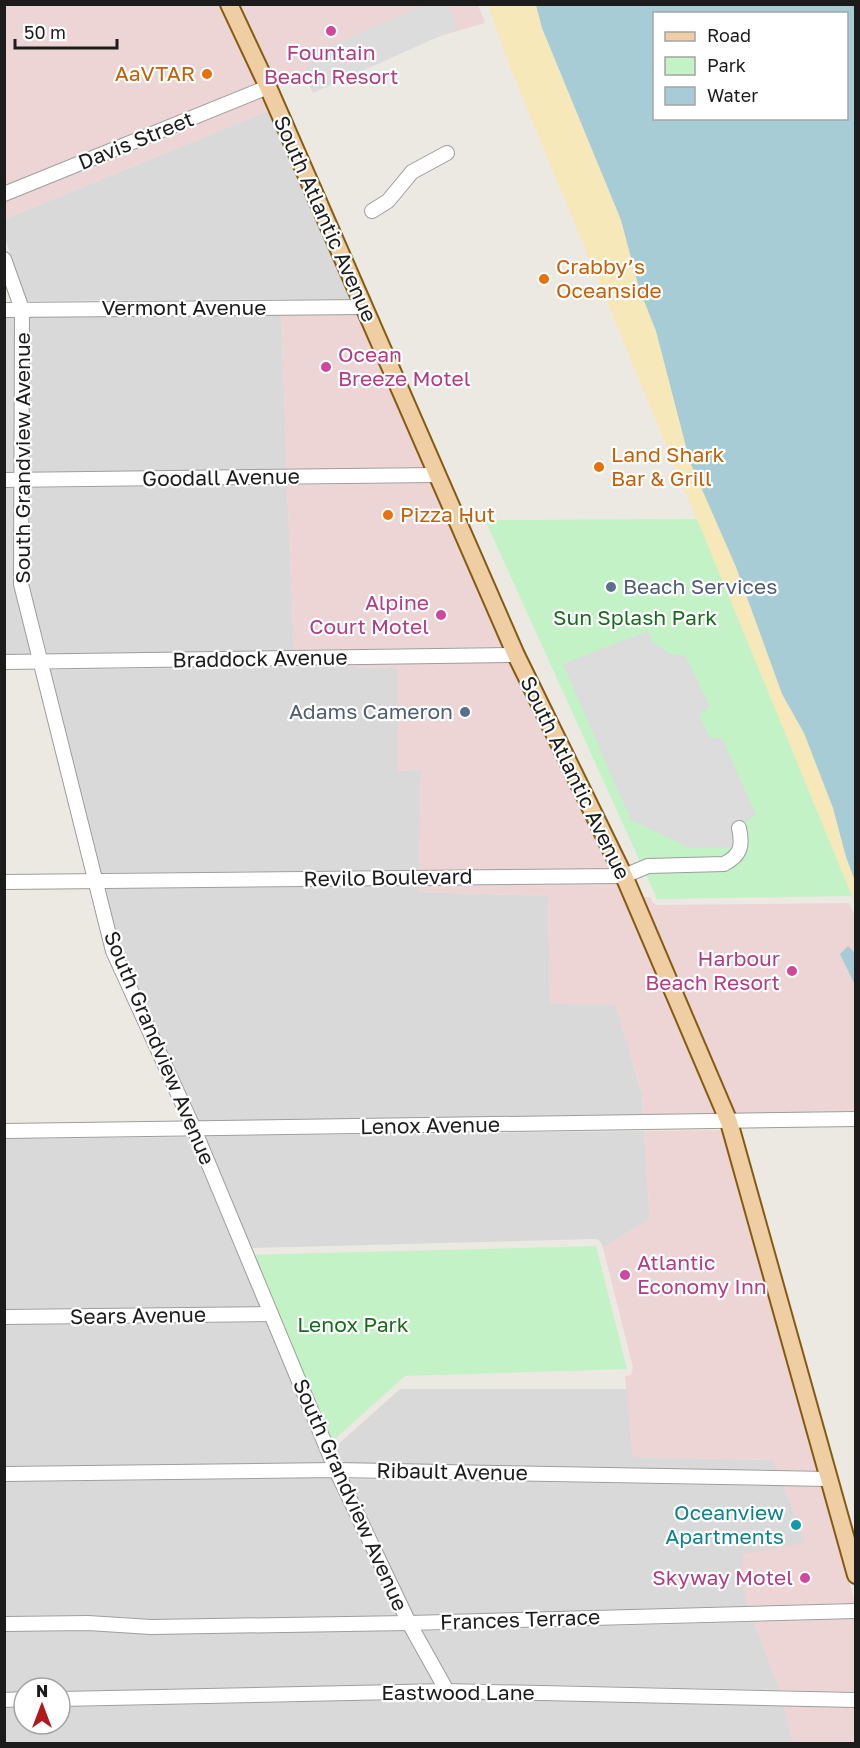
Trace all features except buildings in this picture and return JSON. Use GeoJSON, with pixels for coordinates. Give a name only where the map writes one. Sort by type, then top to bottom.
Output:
{"type":"FeatureCollection","features":[{"type":"Feature","properties":{"kind":"main road","name":"South Atlantic Avenue"},"geometry":{"type":"LineString","coordinates":[[229,4],[516,655],[624,876],[729,1122],[855,1575]]}},
{"type":"Feature","properties":{"kind":"street","name":"Davis Street"},"geometry":{"type":"LineString","coordinates":[[4,194],[267,87]]}},
{"type":"Feature","properties":{"kind":"street"},"geometry":{"type":"LineString","coordinates":[[372,211],[388,201],[412,172],[447,153]]}},
{"type":"Feature","properties":{"kind":"street","name":"South Grandview Avenue"},"geometry":{"type":"LineString","coordinates":[[4,260],[22,309],[21,584],[113,951],[194,1129],[336,1470],[409,1623],[447,1691]]}},
{"type":"Feature","properties":{"kind":"street","name":"Vermont Avenue"},"geometry":{"type":"LineString","coordinates":[[4,310],[364,307]]}},
{"type":"Feature","properties":{"kind":"street","name":"Goodall Avenue"},"geometry":{"type":"LineString","coordinates":[[4,480],[437,475]]}},
{"type":"Feature","properties":{"kind":"street","name":"Braddock Avenue"},"geometry":{"type":"LineString","coordinates":[[4,662],[516,655]]}},
{"type":"Feature","properties":{"kind":"street","name":"Revilo Boulevard"},"geometry":{"type":"LineString","coordinates":[[4,882],[624,876],[648,866],[724,864],[734,859],[740,852],[742,843],[739,828]]}},
{"type":"Feature","properties":{"kind":"street","name":"Lenox Avenue"},"geometry":{"type":"LineString","coordinates":[[4,1131],[855,1119]]}},
{"type":"Feature","properties":{"kind":"street","name":"Sears Avenue"},"geometry":{"type":"LineString","coordinates":[[4,1317],[271,1314]]}},
{"type":"Feature","properties":{"kind":"street","name":"Ribault Avenue"},"geometry":{"type":"LineString","coordinates":[[4,1474],[336,1470],[828,1479]]}},
{"type":"Feature","properties":{"kind":"street","name":"Frances Terrace"},"geometry":{"type":"LineString","coordinates":[[4,1624],[88,1623],[163,1626],[409,1623],[855,1611]]}},
{"type":"Feature","properties":{"kind":"street","name":"Eastwood Lane"},"geometry":{"type":"LineString","coordinates":[[72,1699],[447,1691],[855,1700]]}},
{"type":"Feature","properties":{"kind":"shaded area"},"geometry":{"type":"Polygon","coordinates":[[[5,5],[221,5],[258,83],[5,185],[5,5]]]}},
{"type":"Feature","properties":{"kind":"shaded area"},"geometry":{"type":"Polygon","coordinates":[[[237,5],[478,5],[485,23],[274,84],[237,5]]]}},
{"type":"Feature","properties":{"kind":"shaded area"},"geometry":{"type":"Polygon","coordinates":[[[423,5],[448,5],[458,28],[313,93],[309,85],[308,56],[423,5]]]}},
{"type":"Feature","properties":{"kind":"shaded area"},"geometry":{"type":"Polygon","coordinates":[[[264,97],[270,110],[5,219],[5,202],[264,97]]]}},
{"type":"Feature","properties":{"kind":"shaded area"},"geometry":{"type":"Polygon","coordinates":[[[270,110],[353,299],[27,301],[5,239],[5,219],[270,110]]]}},
{"type":"Feature","properties":{"kind":"shaded area"},"geometry":{"type":"Polygon","coordinates":[[[281,315],[287,469],[28,472],[29,317],[281,315]]]}},
{"type":"Feature","properties":{"kind":"shaded area"},"geometry":{"type":"Polygon","coordinates":[[[281,315],[360,315],[426,467],[287,469],[281,315]]]}},
{"type":"Feature","properties":{"kind":"shaded area"},"geometry":{"type":"Polygon","coordinates":[[[16,317],[14,472],[5,473],[4,318],[16,317]]]}},
{"type":"Feature","properties":{"kind":"shaded area"},"geometry":{"type":"Polygon","coordinates":[[[433,483],[505,647],[294,650],[287,485],[433,483]]]}},
{"type":"Feature","properties":{"kind":"shaded area"},"geometry":{"type":"Polygon","coordinates":[[[287,485],[294,650],[47,654],[28,583],[28,488],[287,485]]]}},
{"type":"Feature","properties":{"kind":"shaded area"},"geometry":{"type":"Polygon","coordinates":[[[4,488],[14,488],[14,584],[32,654],[5,654],[4,488]]]}},
{"type":"Feature","properties":{"kind":"shaded area"},"geometry":{"type":"Polygon","coordinates":[[[648,631],[652,641],[672,655],[685,655],[710,707],[699,715],[710,738],[722,738],[756,815],[735,827],[737,847],[690,848],[631,820],[563,664],[648,631]]]}},
{"type":"Feature","properties":{"kind":"shaded area"},"geometry":{"type":"Polygon","coordinates":[[[512,662],[612,869],[419,870],[421,769],[398,771],[398,668],[295,666],[512,662]]]}},
{"type":"Feature","properties":{"kind":"shaded area"},"geometry":{"type":"Polygon","coordinates":[[[295,666],[398,668],[398,771],[421,769],[419,870],[100,873],[50,670],[295,666]]]}},
{"type":"Feature","properties":{"kind":"shaded area"},"geometry":{"type":"Polygon","coordinates":[[[620,884],[718,1114],[643,1115],[642,1092],[615,1005],[550,1004],[548,896],[418,892],[418,886],[620,884]]]}},
{"type":"Feature","properties":{"kind":"shaded area"},"geometry":{"type":"Polygon","coordinates":[[[418,886],[418,892],[548,896],[550,1004],[615,1004],[642,1093],[643,1115],[199,1121],[120,948],[104,889],[418,886]]]}},
{"type":"Feature","properties":{"kind":"shaded area"},"geometry":{"type":"Polygon","coordinates":[[[640,897],[650,897],[657,905],[849,903],[856,919],[855,1111],[733,1114],[640,897]]]}},
{"type":"Feature","properties":{"kind":"shaded area"},"geometry":{"type":"Polygon","coordinates":[[[724,1130],[819,1471],[778,1470],[773,1460],[633,1457],[625,1376],[631,1375],[633,1367],[603,1248],[650,1219],[644,1131],[724,1130]]]}},
{"type":"Feature","properties":{"kind":"shaded area"},"geometry":{"type":"Polygon","coordinates":[[[644,1131],[650,1219],[603,1248],[600,1241],[596,1239],[251,1248],[205,1136],[644,1131]]]}},
{"type":"Feature","properties":{"kind":"shaded area"},"geometry":{"type":"Polygon","coordinates":[[[190,1137],[260,1307],[5,1309],[4,1139],[190,1137]]]}},
{"type":"Feature","properties":{"kind":"shaded area"},"geometry":{"type":"Polygon","coordinates":[[[267,1322],[325,1463],[5,1466],[5,1325],[267,1322]]]}},
{"type":"Feature","properties":{"kind":"shaded area"},"geometry":{"type":"Polygon","coordinates":[[[400,1389],[627,1389],[633,1457],[774,1460],[778,1470],[340,1463],[334,1448],[400,1389]]]}},
{"type":"Feature","properties":{"kind":"shaded area"},"geometry":{"type":"Polygon","coordinates":[[[332,1478],[397,1616],[152,1619],[88,1615],[5,1616],[5,1482],[332,1478]]]}},
{"type":"Feature","properties":{"kind":"shaded area"},"geometry":{"type":"Polygon","coordinates":[[[348,1479],[784,1486],[805,1543],[745,1597],[748,1606],[413,1615],[348,1479]]]}},
{"type":"Feature","properties":{"kind":"shaded area"},"geometry":{"type":"Polygon","coordinates":[[[784,1486],[823,1487],[855,1603],[748,1606],[745,1597],[742,1554],[805,1543],[784,1486]]]}},
{"type":"Feature","properties":{"kind":"shaded area"},"geometry":{"type":"Polygon","coordinates":[[[855,1619],[855,1692],[780,1690],[754,1622],[855,1619]]]}},
{"type":"Feature","properties":{"kind":"shaded area"},"geometry":{"type":"Polygon","coordinates":[[[754,1622],[780,1690],[451,1683],[421,1631],[754,1622]]]}},
{"type":"Feature","properties":{"kind":"shaded area"},"geometry":{"type":"Polygon","coordinates":[[[88,1631],[152,1634],[405,1631],[435,1684],[72,1691],[72,1676],[12,1676],[12,1692],[5,1692],[5,1632],[88,1631]]]}},
{"type":"Feature","properties":{"kind":"shaded area"},"geometry":{"type":"Polygon","coordinates":[[[444,1699],[446,1702],[449,1699],[784,1706],[793,1743],[5,1744],[4,1708],[12,1708],[12,1736],[72,1736],[72,1707],[444,1699]]]}},
{"type":"Feature","properties":{"kind":"shaded area"},"geometry":{"type":"Polygon","coordinates":[[[784,1706],[855,1708],[855,1743],[793,1743],[784,1706]]]}},
{"type":"Feature","properties":{"kind":"sand"},"geometry":{"type":"Polygon","coordinates":[[[488,5],[659,5],[653,12],[653,120],[655,120],[855,496],[855,903],[509,64],[488,5]]]}},
{"type":"Feature","properties":{"kind":"green space","name":"Sun Splash Park"},"geometry":{"type":"Polygon","coordinates":[[[697,519],[852,896],[657,899],[485,520],[697,519]]]}},
{"type":"Feature","properties":{"kind":"green space","name":"Lenox Park"},"geometry":{"type":"Polygon","coordinates":[[[596,1246],[627,1369],[405,1376],[326,1447],[247,1255],[596,1246]]]}},
{"type":"Feature","properties":{"kind":"water"},"geometry":{"type":"Polygon","coordinates":[[[536,5],[855,5],[855,881],[833,808],[804,733],[782,694],[736,567],[690,462],[656,331],[639,288],[621,220],[542,28],[536,5]]]}},
{"type":"Feature","properties":{"kind":"water"},"geometry":{"type":"Polygon","coordinates":[[[848,946],[855,953],[855,985],[840,954],[848,946]]]}},
{"type":"Feature","properties":{"kind":"place","name":"Fountain Beach Resort"},"geometry":{"type":"Point","coordinates":[331,31]}},
{"type":"Feature","properties":{"kind":"place","name":"AaVTAR"},"geometry":{"type":"Point","coordinates":[207,74]}},
{"type":"Feature","properties":{"kind":"place","name":"Crabby’s Oceanside"},"geometry":{"type":"Point","coordinates":[544,279]}},
{"type":"Feature","properties":{"kind":"place","name":"Ocean Breeze Motel"},"geometry":{"type":"Point","coordinates":[326,367]}},
{"type":"Feature","properties":{"kind":"place","name":"Land Shark Bar & Grill"},"geometry":{"type":"Point","coordinates":[599,467]}},
{"type":"Feature","properties":{"kind":"place","name":"Pizza Hut"},"geometry":{"type":"Point","coordinates":[388,515]}},
{"type":"Feature","properties":{"kind":"place","name":"Beach Services"},"geometry":{"type":"Point","coordinates":[611,587]}},
{"type":"Feature","properties":{"kind":"place","name":"Alpine Court Motel"},"geometry":{"type":"Point","coordinates":[441,615]}},
{"type":"Feature","properties":{"kind":"place","name":"Adams Cameron"},"geometry":{"type":"Point","coordinates":[465,712]}},
{"type":"Feature","properties":{"kind":"place","name":"Harbour Beach Resort"},"geometry":{"type":"Point","coordinates":[792,971]}},
{"type":"Feature","properties":{"kind":"place","name":"Atlantic Economy Inn"},"geometry":{"type":"Point","coordinates":[625,1275]}},
{"type":"Feature","properties":{"kind":"place","name":"Oceanview Apartments"},"geometry":{"type":"Point","coordinates":[796,1525]}},
{"type":"Feature","properties":{"kind":"place","name":"Skyway Motel"},"geometry":{"type":"Point","coordinates":[805,1578]}}]}
